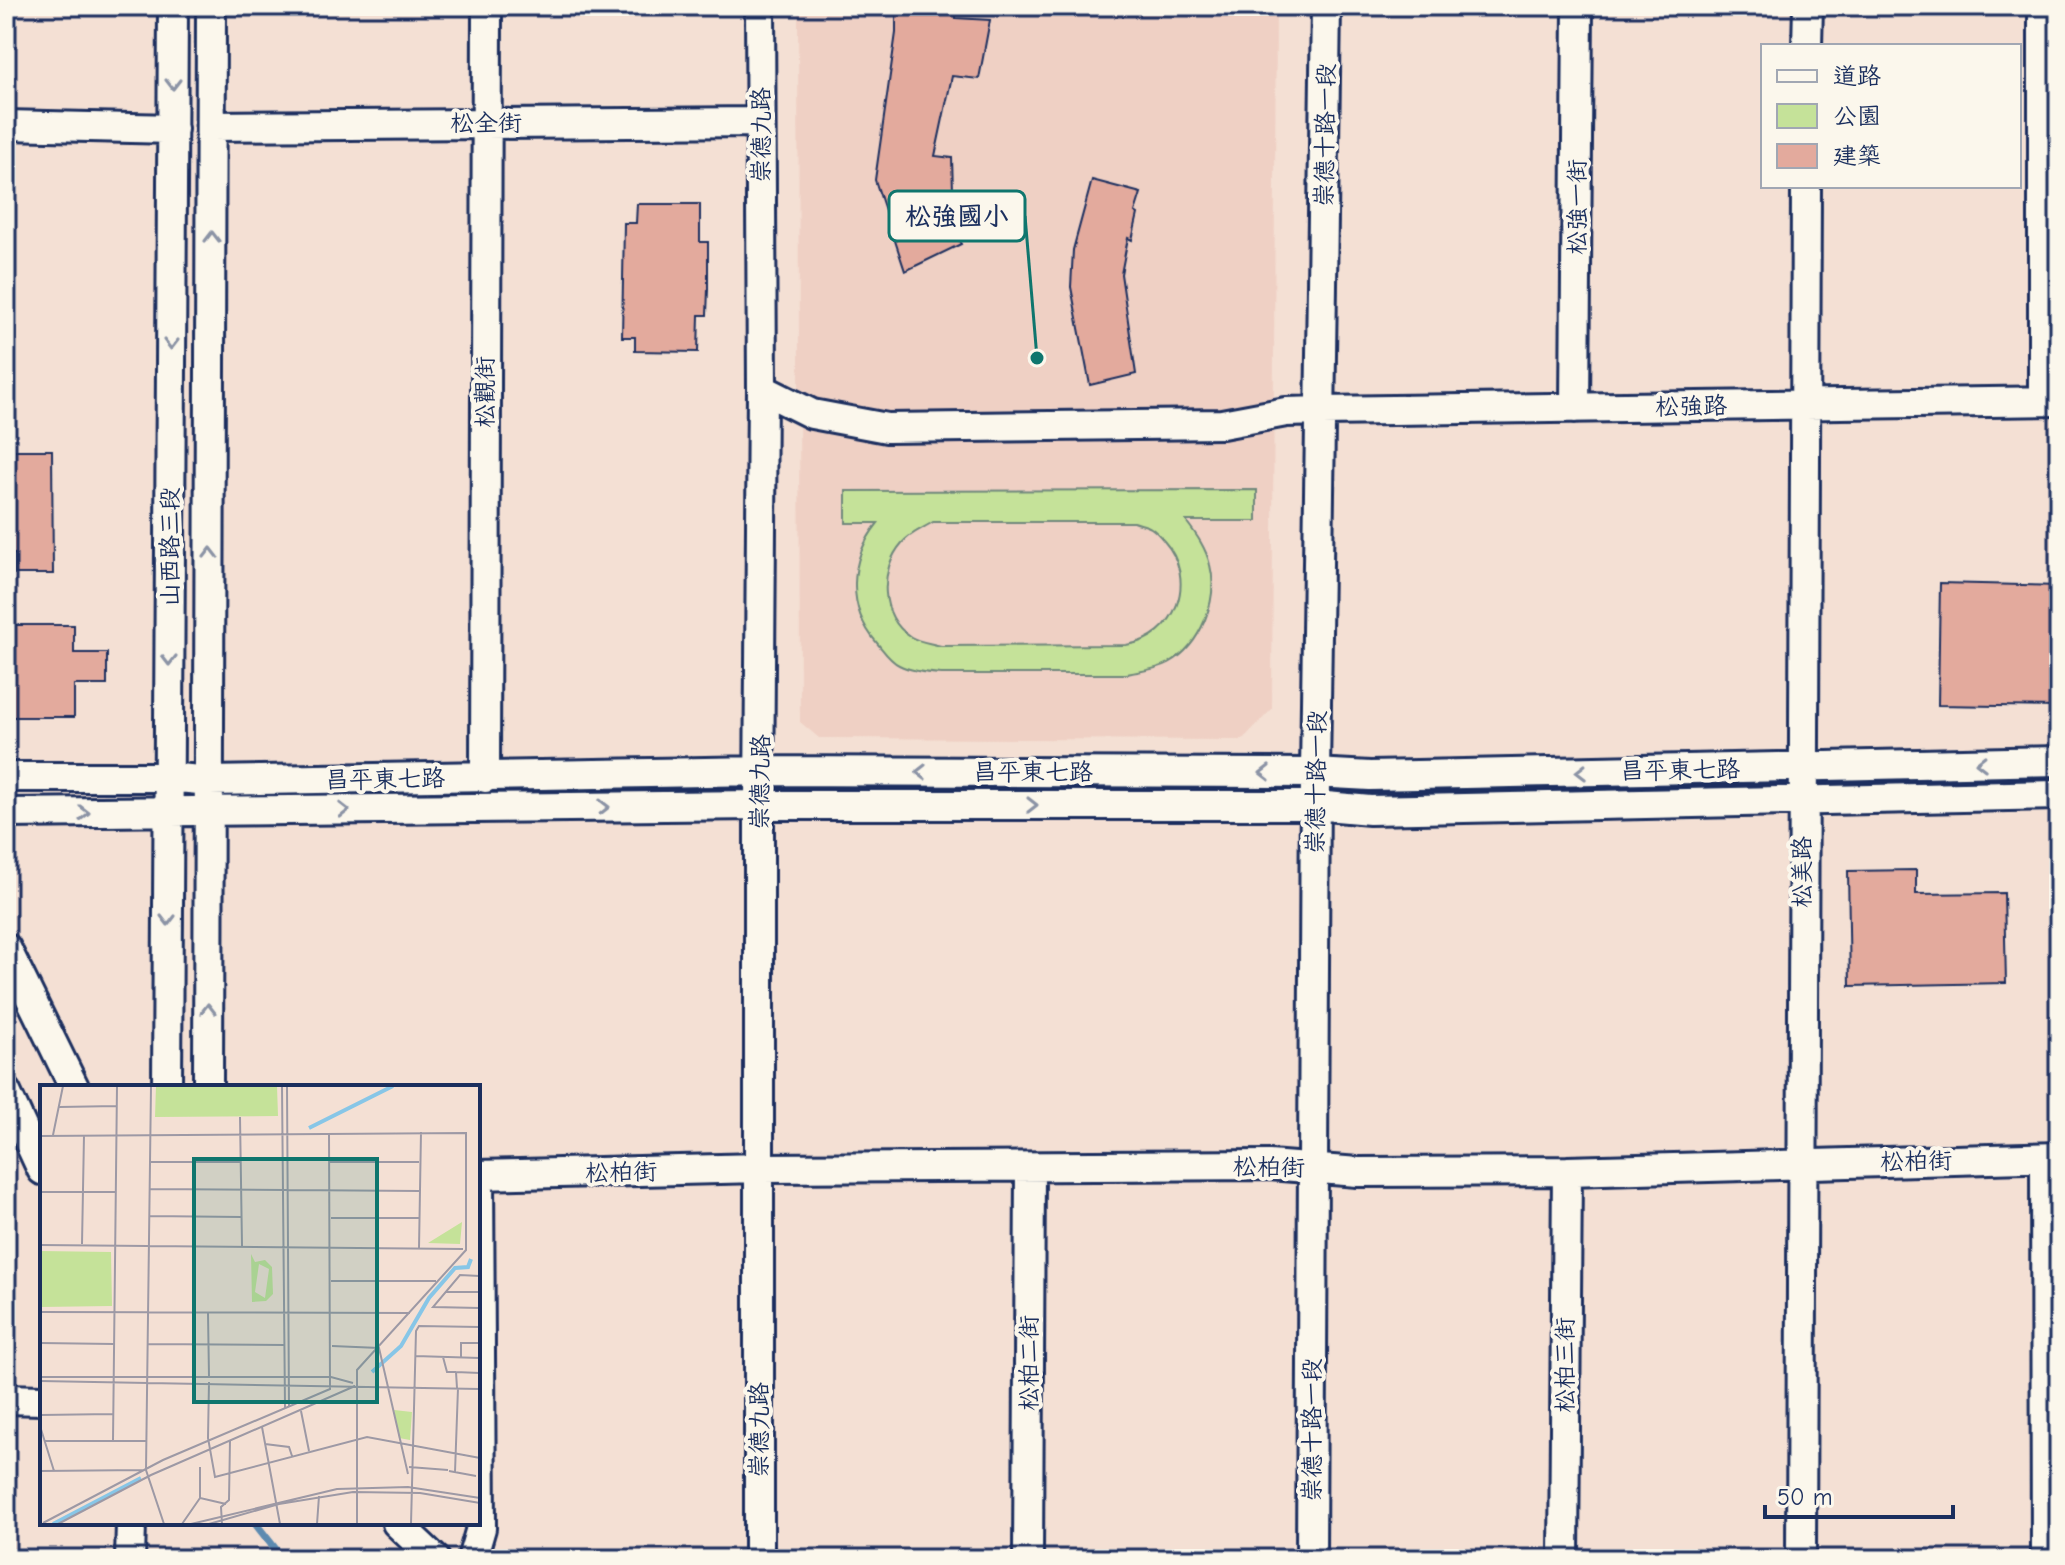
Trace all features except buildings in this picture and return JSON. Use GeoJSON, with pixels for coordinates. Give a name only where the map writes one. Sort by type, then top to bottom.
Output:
{"type":"FeatureCollection","features":[{"type":"Feature","properties":{"kind":"street","name":"山西路三段"},"geometry":{"type":"LineString","coordinates":[[167,1085],[173,6]]}},
{"type":"Feature","properties":{"kind":"street","name":"山西路三段"},"geometry":{"type":"LineString","coordinates":[[208,1085],[211,6]]}},
{"type":"Feature","properties":{"kind":"street","name":"松觀街"},"geometry":{"type":"LineString","coordinates":[[485,778],[487,6]]}},
{"type":"Feature","properties":{"kind":"street","name":"崇德九路"},"geometry":{"type":"LineString","coordinates":[[759,1559],[760,6]]}},
{"type":"Feature","properties":{"kind":"street","name":"崇德十路一段"},"geometry":{"type":"LineString","coordinates":[[1311,1559],[1315,773],[1326,6]]}},
{"type":"Feature","properties":{"kind":"street","name":"松強一街"},"geometry":{"type":"LineString","coordinates":[[1575,408],[1578,6]]}},
{"type":"Feature","properties":{"kind":"street"},"geometry":{"type":"LineString","coordinates":[[1807,44],[1808,6]]}},
{"type":"Feature","properties":{"kind":"street"},"geometry":{"type":"LineString","coordinates":[[2043,6],[2051,401]]}},
{"type":"Feature","properties":{"kind":"street","name":"松全街"},"geometry":{"type":"LineString","coordinates":[[212,126],[760,122]]}},
{"type":"Feature","properties":{"kind":"street"},"geometry":{"type":"LineString","coordinates":[[6,125],[173,129]]}},
{"type":"Feature","properties":{"kind":"street","name":"松美路"},"geometry":{"type":"LineString","coordinates":[[1801,1559],[1806,188]]}},
{"type":"Feature","properties":{"kind":"street","name":"松強路"},"geometry":{"type":"LineString","coordinates":[[762,389],[812,414],[887,428],[1222,424],[1286,412],[1322,411],[2051,401]]}},
{"type":"Feature","properties":{"kind":"street","name":"昌平東七路"},"geometry":{"type":"LineString","coordinates":[[6,777],[168,777],[210,781],[760,771],[1315,773],[1370,776],[2059,761]]}},
{"type":"Feature","properties":{"kind":"street","name":"昌平東七路"},"geometry":{"type":"LineString","coordinates":[[6,813],[759,805],[1315,805],[1370,810],[2059,795]]}},
{"type":"Feature","properties":{"kind":"street"},"geometry":{"type":"LineString","coordinates":[[6,948],[73,1085]]}},
{"type":"Feature","properties":{"kind":"street"},"geometry":{"type":"LineString","coordinates":[[6,1092],[40,1166]]}},
{"type":"Feature","properties":{"kind":"street"},"geometry":{"type":"LineString","coordinates":[[2046,1559],[2052,1158]]}},
{"type":"Feature","properties":{"kind":"street","name":"松柏街"},"geometry":{"type":"LineString","coordinates":[[480,1175],[760,1168],[1269,1165],[1358,1172],[1567,1171],[2052,1158]]}},
{"type":"Feature","properties":{"kind":"street","name":"松柏二街"},"geometry":{"type":"LineString","coordinates":[[1028,1559],[1030,1168]]}},
{"type":"Feature","properties":{"kind":"street","name":"松柏三街"},"geometry":{"type":"LineString","coordinates":[[1564,1559],[1567,1171]]}},
{"type":"Feature","properties":{"kind":"street"},"geometry":{"type":"LineString","coordinates":[[6,1399],[40,1400]]}},
{"type":"Feature","properties":{"kind":"street"},"geometry":{"type":"LineString","coordinates":[[472,1559],[481,1528],[480,1410]]}},
{"type":"Feature","properties":{"kind":"street"},"geometry":{"type":"LineString","coordinates":[[130,1559],[131,1525]]}},
{"type":"Feature","properties":{"kind":"street"},"geometry":{"type":"LineString","coordinates":[[399,1525],[435,1559]]}},
{"type":"Feature","properties":{"kind":"shaded area"},"geometry":{"type":"Polygon","coordinates":[[[798,6],[1276,6],[1272,709],[1242,740],[819,738],[800,722],[798,6]]]}},
{"type":"Feature","properties":{"kind":"green space"},"geometry":{"type":"Polygon","coordinates":[[[1257,490],[1257,521],[1186,521],[1208,559],[1212,592],[1205,620],[1198,633],[1190,645],[1169,663],[1126,674],[941,674],[914,670],[896,663],[867,629],[856,599],[855,583],[861,552],[878,523],[846,523],[846,491],[1257,490]],[[933,522],[909,536],[894,554],[886,579],[888,605],[900,628],[911,637],[941,646],[1126,645],[1144,640],[1158,631],[1177,605],[1180,572],[1174,556],[1159,535],[1151,528],[1134,522],[933,522]]]}},
{"type":"Feature","properties":{"kind":"waterway"},"geometry":{"type":"LineString","coordinates":[[257,1525],[283,1559]]}},
{"type":"Feature","properties":{"kind":"place","name":"松強國小"},"geometry":{"type":"Point","coordinates":[1037,358]}}]}
